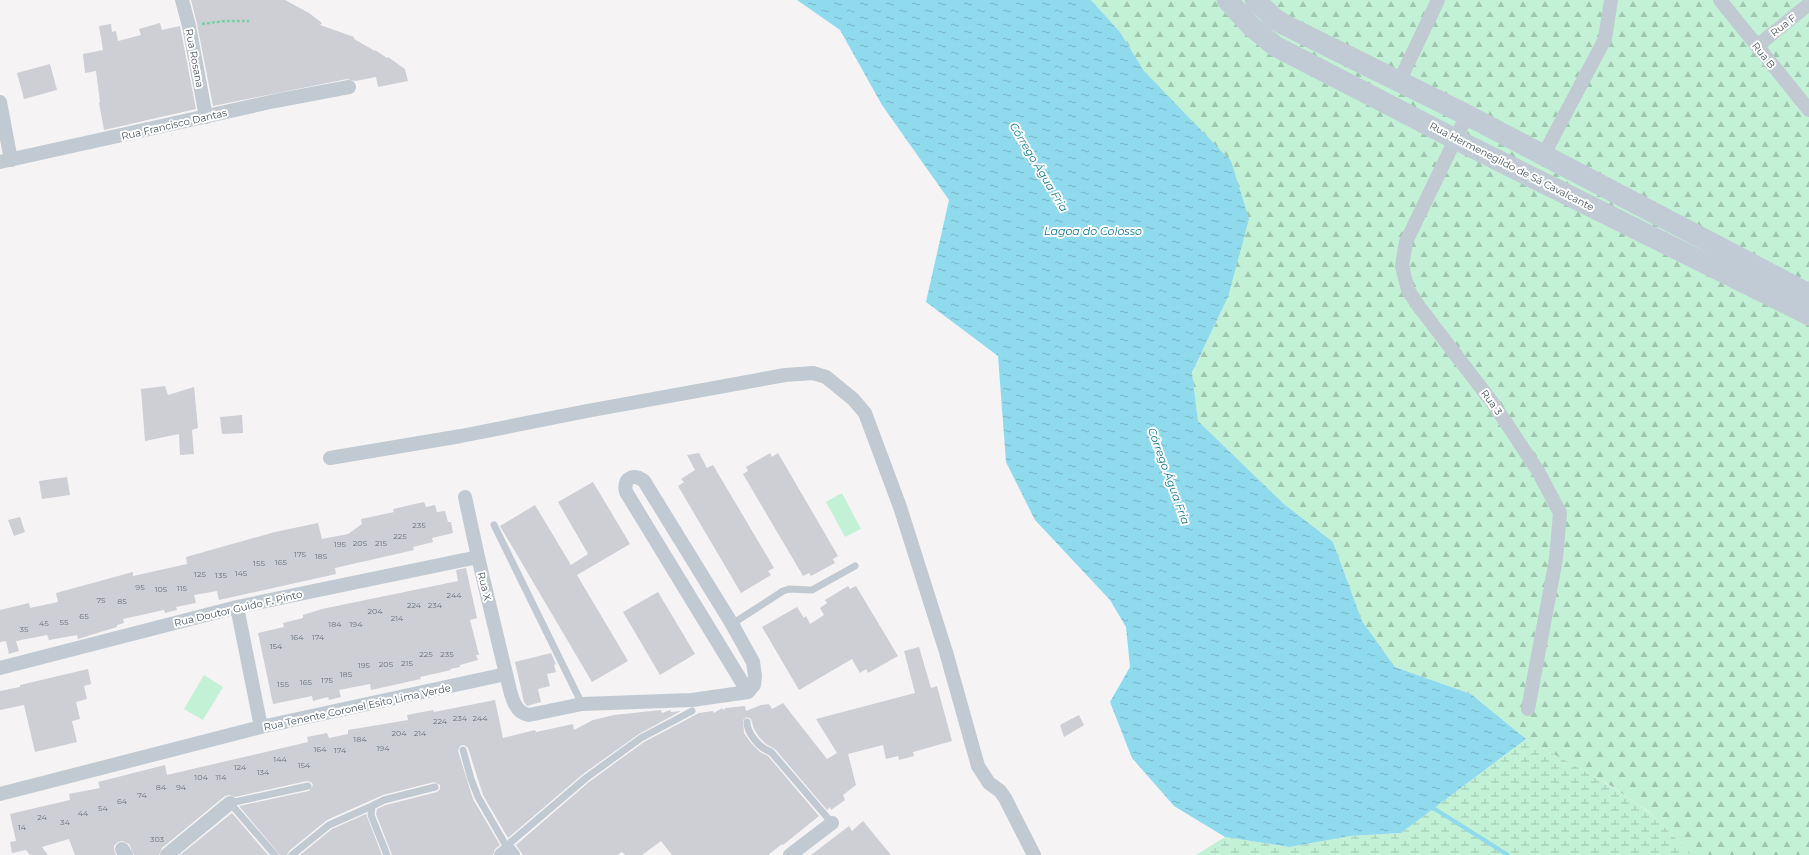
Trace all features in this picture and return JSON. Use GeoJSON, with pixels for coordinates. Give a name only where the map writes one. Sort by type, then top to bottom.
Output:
{"type":"FeatureCollection","features":[{"type":"Feature","properties":{"kind":"street","name":"Rua Rosana"},"geometry":{"type":"LineString","coordinates":[[182,0],[189,26],[206,117]]}},
{"type":"Feature","properties":{"kind":"street","name":"Rua Hermenegildo de Sá Cavalcante"},"geometry":{"type":"LineString","coordinates":[[1227,0],[1251,26],[1275,46],[1455,138],[1807,305]]}},
{"type":"Feature","properties":{"kind":"street","name":"Rua Hermenegildo de Sá Cavalcante"},"geometry":{"type":"LineString","coordinates":[[1255,0],[1275,19],[1283,24],[1544,156],[1807,305]]}},
{"type":"Feature","properties":{"kind":"street"},"geometry":{"type":"LineString","coordinates":[[1399,82],[1438,0]]}},
{"type":"Feature","properties":{"kind":"street"},"geometry":{"type":"LineString","coordinates":[[1544,156],[1606,39],[1611,0]]}},
{"type":"Feature","properties":{"kind":"street","name":"Rua B"},"geometry":{"type":"LineString","coordinates":[[1720,0],[1809,110]]}},
{"type":"Feature","properties":{"kind":"street","name":"Rua F"},"geometry":{"type":"LineString","coordinates":[[1757,46],[1809,4]]}},
{"type":"Feature","properties":{"kind":"street","name":"Rua Francisco Dantas"},"geometry":{"type":"LineString","coordinates":[[5,161],[274,101],[349,87]]}},
{"type":"Feature","properties":{"kind":"street"},"geometry":{"type":"LineString","coordinates":[[0,102],[5,161]]}},
{"type":"Feature","properties":{"kind":"street","name":"Rua 3"},"geometry":{"type":"LineString","coordinates":[[1467,116],[1455,138],[1406,242],[1402,266],[1408,290],[1496,406],[1538,471],[1560,513],[1556,559],[1528,709]]}},
{"type":"Feature","properties":{"kind":"street"},"geometry":{"type":"LineString","coordinates":[[330,458],[461,436],[587,411],[785,375],[813,373],[826,377],[852,399],[865,413],[872,429],[900,506],[946,652],[978,766],[989,783],[1000,791],[1005,798],[1034,855]]}},
{"type":"Feature","properties":{"kind":"street"},"geometry":{"type":"LineString","coordinates":[[506,674],[516,706],[524,714],[529,715],[582,704],[692,706],[748,692],[754,685],[755,676],[753,662],[732,624],[644,482],[639,477],[633,477],[627,480],[625,486],[626,492],[748,692]]}},
{"type":"Feature","properties":{"kind":"street","name":"Rua X"},"geometry":{"type":"LineString","coordinates":[[465,497],[506,674]]}},
{"type":"Feature","properties":{"kind":"street","name":"Rua Doutor Guido F. Pinto"},"geometry":{"type":"LineString","coordinates":[[0,668],[237,607],[478,557]]}},
{"type":"Feature","properties":{"kind":"street"},"geometry":{"type":"LineString","coordinates":[[237,607],[261,727]]}},
{"type":"Feature","properties":{"kind":"street","name":"Rua Tenente Coronel Esito Lima Verde"},"geometry":{"type":"LineString","coordinates":[[0,794],[261,727],[506,674]]}},
{"type":"Feature","properties":{"kind":"street"},"geometry":{"type":"LineString","coordinates":[[166,855],[230,803]]}},
{"type":"Feature","properties":{"kind":"street"},"geometry":{"type":"LineString","coordinates":[[790,855],[832,823]]}},
{"type":"Feature","properties":{"kind":"lane"},"geometry":{"type":"LineString","coordinates":[[494,525],[582,704]]}},
{"type":"Feature","properties":{"kind":"lane"},"geometry":{"type":"LineString","coordinates":[[732,624],[783,591],[789,589],[812,590],[855,566]]}},
{"type":"Feature","properties":{"kind":"lane"},"geometry":{"type":"LineString","coordinates":[[508,853],[511,842],[592,774],[641,738],[692,706]]}},
{"type":"Feature","properties":{"kind":"lane"},"geometry":{"type":"LineString","coordinates":[[747,722],[747,728],[758,743],[765,750],[771,752],[832,823]]}},
{"type":"Feature","properties":{"kind":"lane"},"geometry":{"type":"LineString","coordinates":[[463,750],[478,798],[508,853]]}},
{"type":"Feature","properties":{"kind":"lane"},"geometry":{"type":"LineString","coordinates":[[275,855],[230,803],[308,786]]}},
{"type":"Feature","properties":{"kind":"lane"},"geometry":{"type":"LineString","coordinates":[[292,855],[329,825],[378,802],[435,787]]}},
{"type":"Feature","properties":{"kind":"lane"},"geometry":{"type":"LineString","coordinates":[[372,806],[371,815],[387,855]]}},
{"type":"Feature","properties":{"kind":"path"},"geometry":{"type":"LineString","coordinates":[[189,26],[225,21],[249,21]]}},
{"type":"Feature","properties":{"kind":"green space"},"geometry":{"type":"Polygon","coordinates":[[[1091,0],[1809,0],[1809,855],[1690,855],[1672,834],[1648,811],[1611,786],[1526,739],[1471,694],[1395,667],[1362,621],[1333,542],[1284,504],[1198,421],[1192,374],[1228,297],[1144,71],[1120,32],[1091,0]]]}},
{"type":"Feature","properties":{"kind":"green space"},"geometry":{"type":"Polygon","coordinates":[[[842,493],[861,529],[845,537],[826,502],[842,493]]]}},
{"type":"Feature","properties":{"kind":"green space"},"geometry":{"type":"Polygon","coordinates":[[[204,675],[223,687],[203,720],[184,709],[204,675]]]}},
{"type":"Feature","properties":{"kind":"green space"},"geometry":{"type":"Polygon","coordinates":[[[1526,739],[1588,773],[1633,801],[1659,821],[1690,855],[1196,855],[1225,837],[1290,847],[1350,836],[1401,833],[1526,739]]]}},
{"type":"Feature","properties":{"kind":"water","name":"Lagoa do Colosso"},"geometry":{"type":"Polygon","coordinates":[[[797,0],[1091,0],[1120,32],[1144,71],[1231,161],[1249,219],[1228,297],[1192,373],[1198,421],[1284,504],[1333,542],[1362,621],[1395,667],[1471,694],[1526,739],[1401,833],[1350,836],[1290,847],[1225,837],[1174,806],[1132,758],[1110,702],[1130,667],[1126,627],[1110,600],[1035,520],[1006,462],[998,356],[926,302],[949,200],[882,105],[840,30],[797,0]]]}},
{"type":"Feature","properties":{"kind":"building"},"geometry":{"type":"Polygon","coordinates":[[[191,0],[285,0],[309,13],[322,23],[320,25],[354,37],[354,39],[387,58],[388,57],[405,69],[408,81],[378,87],[376,77],[355,81],[347,79],[213,106],[191,0]]]}},
{"type":"Feature","properties":{"kind":"building"},"geometry":{"type":"Polygon","coordinates":[[[160,23],[162,30],[180,26],[196,109],[104,130],[99,103],[96,71],[85,73],[83,54],[103,50],[99,26],[111,24],[112,32],[116,31],[118,41],[141,35],[139,29],[160,23]]]}},
{"type":"Feature","properties":{"kind":"building"},"geometry":{"type":"Polygon","coordinates":[[[50,64],[57,90],[24,99],[17,73],[50,64]]]}},
{"type":"Feature","properties":{"kind":"building"},"geometry":{"type":"Polygon","coordinates":[[[165,386],[168,395],[194,387],[198,428],[192,430],[194,454],[180,455],[179,434],[145,441],[141,389],[165,386]]]}},
{"type":"Feature","properties":{"kind":"building"},"geometry":{"type":"Polygon","coordinates":[[[242,415],[243,433],[222,434],[220,417],[242,415]]]}},
{"type":"Feature","properties":{"kind":"building"},"geometry":{"type":"Polygon","coordinates":[[[699,453],[707,468],[713,465],[774,568],[768,571],[771,575],[741,593],[678,486],[684,482],[681,479],[695,470],[687,455],[699,453]]]}},
{"type":"Feature","properties":{"kind":"building"},"geometry":{"type":"Polygon","coordinates":[[[770,453],[772,457],[778,453],[838,556],[833,559],[835,563],[811,576],[809,573],[803,576],[743,474],[748,471],[746,467],[770,453]]]}},
{"type":"Feature","properties":{"kind":"building"},"geometry":{"type":"Polygon","coordinates":[[[67,477],[70,495],[42,499],[39,481],[67,477]]]}},
{"type":"Feature","properties":{"kind":"building"},"geometry":{"type":"Polygon","coordinates":[[[593,482],[630,544],[577,575],[628,661],[592,682],[500,526],[535,505],[571,565],[588,554],[558,502],[593,482]]]}},
{"type":"Feature","properties":{"kind":"building"},"geometry":{"type":"Polygon","coordinates":[[[424,502],[426,507],[435,505],[437,512],[445,511],[448,522],[451,522],[453,533],[432,538],[433,542],[413,547],[414,550],[335,568],[336,574],[219,600],[217,591],[194,595],[196,603],[176,607],[177,610],[165,613],[164,610],[123,619],[124,623],[117,625],[117,627],[78,639],[77,635],[49,640],[47,635],[16,641],[19,651],[9,654],[6,641],[0,642],[0,610],[29,603],[30,608],[58,602],[56,593],[133,572],[133,576],[187,564],[186,557],[275,532],[318,523],[322,539],[348,534],[362,524],[361,519],[394,512],[393,509],[424,502]]]}},
{"type":"Feature","properties":{"kind":"building"},"geometry":{"type":"Polygon","coordinates":[[[20,517],[25,532],[14,536],[8,520],[20,517]]]}},
{"type":"Feature","properties":{"kind":"building"},"geometry":{"type":"Polygon","coordinates":[[[466,568],[477,618],[470,620],[479,655],[476,655],[478,660],[460,665],[460,667],[450,669],[451,670],[420,677],[421,679],[371,690],[370,684],[339,690],[341,697],[329,700],[328,697],[313,701],[312,696],[273,704],[258,633],[284,627],[283,623],[303,618],[303,615],[322,609],[458,581],[456,570],[466,568]]]}},
{"type":"Feature","properties":{"kind":"building"},"geometry":{"type":"Polygon","coordinates":[[[848,586],[850,589],[856,586],[898,656],[868,673],[866,669],[860,673],[852,659],[799,690],[762,627],[797,607],[804,618],[806,616],[810,624],[824,615],[820,608],[827,603],[825,600],[848,586]]]}},
{"type":"Feature","properties":{"kind":"building"},"geometry":{"type":"Polygon","coordinates":[[[658,592],[695,654],[660,675],[623,612],[658,592]]]}},
{"type":"Feature","properties":{"kind":"building"},"geometry":{"type":"Polygon","coordinates":[[[919,647],[931,688],[937,686],[952,741],[913,752],[914,756],[899,760],[898,756],[886,759],[883,745],[848,754],[856,785],[843,795],[845,800],[831,810],[830,807],[827,810],[775,749],[766,744],[759,737],[754,729],[751,719],[747,717],[743,720],[744,733],[751,743],[760,752],[768,756],[819,816],[768,855],[672,855],[661,841],[642,855],[625,855],[622,852],[617,855],[523,855],[516,845],[589,782],[644,742],[699,713],[713,711],[714,713],[722,708],[723,710],[726,708],[745,706],[746,711],[761,705],[769,704],[772,709],[783,703],[827,759],[837,753],[816,719],[915,693],[904,651],[919,647]]]}},
{"type":"Feature","properties":{"kind":"building"},"geometry":{"type":"Polygon","coordinates":[[[551,653],[556,664],[554,665],[556,672],[547,674],[550,686],[538,689],[541,702],[527,706],[524,702],[515,662],[551,653]]]}},
{"type":"Feature","properties":{"kind":"building"},"geometry":{"type":"Polygon","coordinates":[[[88,669],[91,684],[84,686],[87,699],[76,702],[80,719],[72,721],[77,742],[35,752],[24,705],[0,710],[0,691],[88,669]]]}},
{"type":"Feature","properties":{"kind":"building"},"geometry":{"type":"Polygon","coordinates":[[[495,700],[503,738],[535,730],[536,732],[573,724],[574,730],[593,720],[614,715],[661,710],[662,713],[670,710],[671,712],[681,711],[639,734],[583,774],[508,838],[483,795],[468,748],[464,745],[460,746],[458,751],[473,799],[500,845],[495,849],[493,855],[392,855],[376,814],[377,809],[386,805],[437,792],[440,789],[440,785],[434,782],[383,795],[327,820],[289,851],[287,855],[280,855],[239,806],[309,791],[313,785],[311,782],[307,781],[235,797],[229,795],[225,796],[162,848],[159,855],[134,855],[129,844],[122,841],[118,842],[114,846],[116,855],[75,855],[69,839],[42,847],[48,855],[30,855],[26,850],[12,853],[10,842],[16,841],[10,814],[70,800],[69,794],[100,788],[98,782],[165,765],[167,775],[308,742],[307,737],[327,733],[329,738],[348,734],[348,730],[408,720],[407,715],[433,710],[434,712],[495,700]]]}},
{"type":"Feature","properties":{"kind":"building"},"geometry":{"type":"Polygon","coordinates":[[[1079,715],[1084,725],[1064,737],[1060,725],[1079,715]]]}},
{"type":"Feature","properties":{"kind":"building"},"geometry":{"type":"Polygon","coordinates":[[[232,813],[268,855],[180,855],[232,813]]]}},
{"type":"Feature","properties":{"kind":"building"},"geometry":{"type":"Polygon","coordinates":[[[366,814],[382,855],[300,855],[332,829],[366,814]]]}},
{"type":"Feature","properties":{"kind":"building"},"geometry":{"type":"Polygon","coordinates":[[[863,821],[891,855],[811,855],[849,826],[852,831],[863,821]]]}},
{"type":"Feature","properties":{"kind":"waterway","name":"Córrego Água Fria"},"geometry":{"type":"LineString","coordinates":[[1430,806],[1508,855]]}}]}
